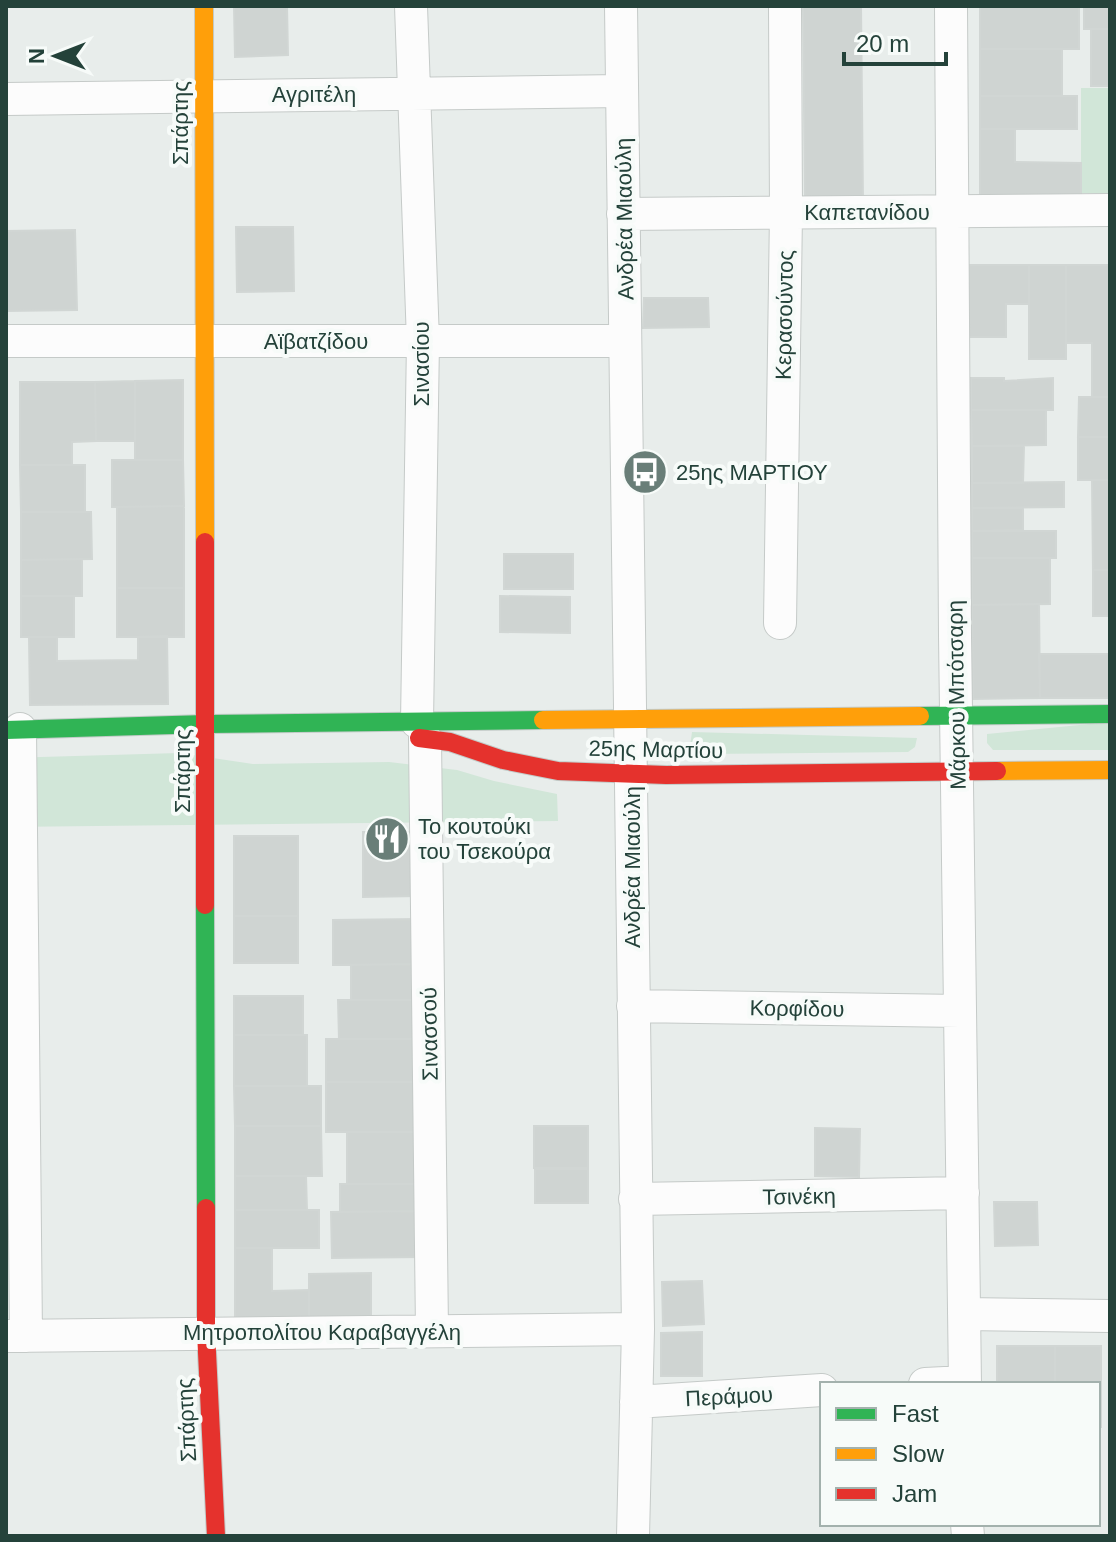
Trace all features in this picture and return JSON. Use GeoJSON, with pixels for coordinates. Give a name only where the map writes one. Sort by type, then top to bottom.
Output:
{"type":"FeatureCollection","features":[{"type":"Feature","properties":{"kind":"street","name":"Σπάρτης"},"geometry":{"type":"LineString","coordinates":[[204,6],[206,1332],[216,1536]]}},
{"type":"Feature","properties":{"kind":"street","name":"Σινασίου"},"geometry":{"type":"LineString","coordinates":[[411,6],[423,341],[421,730]]}},
{"type":"Feature","properties":{"kind":"street","name":"Ανδρέα Μιαούλη"},"geometry":{"type":"LineString","coordinates":[[621,6],[638,1329],[633,1536]]}},
{"type":"Feature","properties":{"kind":"street","name":"Κερασούντος"},"geometry":{"type":"LineString","coordinates":[[780,623],[786,213],[785,6]]}},
{"type":"Feature","properties":{"kind":"street","name":"Μάρκου Μπότσαρη"},"geometry":{"type":"LineString","coordinates":[[951,6],[955,636],[965,1382]]}},
{"type":"Feature","properties":{"kind":"street","name":"Αγριτέλη"},"geometry":{"type":"LineString","coordinates":[[6,99],[622,91]]}},
{"type":"Feature","properties":{"kind":"street","name":"Καπετανίδου"},"geometry":{"type":"LineString","coordinates":[[623,214],[1110,210]]}},
{"type":"Feature","properties":{"kind":"street","name":"Αϊβατζίδου"},"geometry":{"type":"LineString","coordinates":[[6,341],[625,341]]}},
{"type":"Feature","properties":{"kind":"street","name":"25ης Μαρτίου"},"geometry":{"type":"LineString","coordinates":[[13,729],[206,724],[254,737],[630,719],[1110,714]]}},
{"type":"Feature","properties":{"kind":"street"},"geometry":{"type":"LineString","coordinates":[[13,729],[16,1336]]}},
{"type":"Feature","properties":{"kind":"street","name":"25ης Μαρτίου"},"geometry":{"type":"LineString","coordinates":[[421,730],[503,760],[543,769],[631,774],[958,774],[1110,770]]}},
{"type":"Feature","properties":{"kind":"street","name":"Σινασσού"},"geometry":{"type":"LineString","coordinates":[[421,730],[432,1331]]}},
{"type":"Feature","properties":{"kind":"street","name":"Κορφίδου"},"geometry":{"type":"LineString","coordinates":[[633,1006],[960,1011]]}},
{"type":"Feature","properties":{"kind":"street","name":"Τσινέκη"},"geometry":{"type":"LineString","coordinates":[[635,1199],[963,1193]]}},
{"type":"Feature","properties":{"kind":"street"},"geometry":{"type":"LineString","coordinates":[[964,1314],[1110,1316]]}},
{"type":"Feature","properties":{"kind":"street","name":"Μητροπολίτου Καραβαγγέλη"},"geometry":{"type":"LineString","coordinates":[[16,1336],[638,1329]]}},
{"type":"Feature","properties":{"kind":"street","name":"Περάμου"},"geometry":{"type":"LineString","coordinates":[[636,1402],[820,1390]]}},
{"type":"Feature","properties":{"kind":"green space"},"geometry":{"type":"Polygon","coordinates":[[[1081,88],[1110,88],[1110,193],[1081,193],[1081,88]]]}},
{"type":"Feature","properties":{"kind":"green space"},"geometry":{"type":"Polygon","coordinates":[[[1110,722],[1110,750],[993,750],[987,743],[987,734],[1110,722]]]}},
{"type":"Feature","properties":{"kind":"green space"},"geometry":{"type":"Polygon","coordinates":[[[692,732],[917,738],[915,747],[908,752],[700,754],[690,746],[692,732]]]}},
{"type":"Feature","properties":{"kind":"green space"},"geometry":{"type":"Polygon","coordinates":[[[179,753],[253,764],[389,762],[457,770],[557,794],[558,821],[6,827],[6,758],[179,753]]]}},
{"type":"Feature","properties":{"kind":"building"},"geometry":{"type":"Polygon","coordinates":[[[234,6],[287,6],[288,55],[235,57],[234,6]]]}},
{"type":"Feature","properties":{"kind":"building"},"geometry":{"type":"Polygon","coordinates":[[[803,6],[861,6],[863,203],[805,204],[803,6]]]}},
{"type":"Feature","properties":{"kind":"building"},"geometry":{"type":"Polygon","coordinates":[[[980,6],[1079,6],[1079,49],[980,49],[980,6]]]}},
{"type":"Feature","properties":{"kind":"building"},"geometry":{"type":"Polygon","coordinates":[[[1084,6],[1110,6],[1110,29],[1084,29],[1084,6]]]}},
{"type":"Feature","properties":{"kind":"building"},"geometry":{"type":"Polygon","coordinates":[[[1091,29],[1110,29],[1110,86],[1091,86],[1091,29]]]}},
{"type":"Feature","properties":{"kind":"building"},"geometry":{"type":"Polygon","coordinates":[[[980,49],[1062,49],[1062,96],[980,96],[980,49]]]}},
{"type":"Feature","properties":{"kind":"building"},"geometry":{"type":"Polygon","coordinates":[[[980,96],[1077,96],[1077,129],[980,129],[980,96]]]}},
{"type":"Feature","properties":{"kind":"building"},"geometry":{"type":"Polygon","coordinates":[[[980,129],[1015,129],[1015,162],[1081,163],[1081,205],[980,205],[980,129]]]}},
{"type":"Feature","properties":{"kind":"building"},"geometry":{"type":"Polygon","coordinates":[[[236,227],[293,227],[294,291],[237,292],[236,227]]]}},
{"type":"Feature","properties":{"kind":"building"},"geometry":{"type":"Polygon","coordinates":[[[75,230],[77,310],[6,311],[6,231],[75,230]]]}},
{"type":"Feature","properties":{"kind":"building"},"geometry":{"type":"Polygon","coordinates":[[[969,265],[1029,265],[1029,304],[1006,304],[1006,337],[969,337],[969,265]]]}},
{"type":"Feature","properties":{"kind":"building"},"geometry":{"type":"Polygon","coordinates":[[[1029,265],[1066,265],[1066,359],[1029,359],[1029,265]]]}},
{"type":"Feature","properties":{"kind":"building"},"geometry":{"type":"Polygon","coordinates":[[[1066,265],[1110,265],[1110,397],[1092,397],[1092,343],[1066,343],[1066,265]]]}},
{"type":"Feature","properties":{"kind":"building"},"geometry":{"type":"Polygon","coordinates":[[[644,298],[708,298],[709,327],[643,328],[644,298]]]}},
{"type":"Feature","properties":{"kind":"building"},"geometry":{"type":"Polygon","coordinates":[[[971,378],[1004,378],[1004,381],[1053,378],[1053,410],[971,410],[971,378]]]}},
{"type":"Feature","properties":{"kind":"building"},"geometry":{"type":"Polygon","coordinates":[[[183,380],[183,460],[135,460],[135,381],[183,380]]]}},
{"type":"Feature","properties":{"kind":"building"},"geometry":{"type":"Polygon","coordinates":[[[135,381],[135,441],[96,441],[95,382],[135,381]]]}},
{"type":"Feature","properties":{"kind":"building"},"geometry":{"type":"Polygon","coordinates":[[[20,382],[95,382],[96,441],[72,442],[72,465],[20,465],[20,382]]]}},
{"type":"Feature","properties":{"kind":"building"},"geometry":{"type":"Polygon","coordinates":[[[1079,397],[1110,397],[1110,437],[1078,437],[1079,397]]]}},
{"type":"Feature","properties":{"kind":"building"},"geometry":{"type":"Polygon","coordinates":[[[971,410],[1046,410],[1046,445],[972,446],[971,410]]]}},
{"type":"Feature","properties":{"kind":"building"},"geometry":{"type":"Polygon","coordinates":[[[1078,437],[1110,437],[1110,480],[1078,480],[1078,437]]]}},
{"type":"Feature","properties":{"kind":"building"},"geometry":{"type":"Polygon","coordinates":[[[972,446],[1024,446],[1023,483],[972,483],[972,446]]]}},
{"type":"Feature","properties":{"kind":"building"},"geometry":{"type":"Polygon","coordinates":[[[112,460],[183,460],[184,506],[112,507],[112,460]]]}},
{"type":"Feature","properties":{"kind":"building"},"geometry":{"type":"Polygon","coordinates":[[[20,465],[85,465],[85,512],[21,512],[20,465]]]}},
{"type":"Feature","properties":{"kind":"building"},"geometry":{"type":"Polygon","coordinates":[[[1092,480],[1110,480],[1110,570],[1093,570],[1092,480]]]}},
{"type":"Feature","properties":{"kind":"building"},"geometry":{"type":"Polygon","coordinates":[[[1064,482],[1064,507],[972,508],[972,483],[1064,482]]]}},
{"type":"Feature","properties":{"kind":"building"},"geometry":{"type":"Polygon","coordinates":[[[184,506],[184,588],[117,588],[117,507],[184,506]]]}},
{"type":"Feature","properties":{"kind":"building"},"geometry":{"type":"Polygon","coordinates":[[[972,508],[1023,508],[1023,530],[972,531],[972,508]]]}},
{"type":"Feature","properties":{"kind":"building"},"geometry":{"type":"Polygon","coordinates":[[[21,512],[91,512],[92,559],[21,560],[21,512]]]}},
{"type":"Feature","properties":{"kind":"building"},"geometry":{"type":"Polygon","coordinates":[[[972,531],[1056,531],[1056,558],[972,558],[972,531]]]}},
{"type":"Feature","properties":{"kind":"building"},"geometry":{"type":"Polygon","coordinates":[[[504,554],[573,554],[573,589],[504,589],[504,554]]]}},
{"type":"Feature","properties":{"kind":"building"},"geometry":{"type":"Polygon","coordinates":[[[972,558],[1050,558],[1050,604],[972,605],[972,558]]]}},
{"type":"Feature","properties":{"kind":"building"},"geometry":{"type":"Polygon","coordinates":[[[82,559],[82,596],[21,596],[21,560],[82,559]]]}},
{"type":"Feature","properties":{"kind":"building"},"geometry":{"type":"Polygon","coordinates":[[[1093,570],[1110,570],[1110,616],[1093,616],[1093,570]]]}},
{"type":"Feature","properties":{"kind":"building"},"geometry":{"type":"Polygon","coordinates":[[[117,588],[184,588],[184,637],[117,637],[117,588]]]}},
{"type":"Feature","properties":{"kind":"building"},"geometry":{"type":"Polygon","coordinates":[[[21,596],[74,596],[74,637],[21,637],[21,596]]]}},
{"type":"Feature","properties":{"kind":"building"},"geometry":{"type":"Polygon","coordinates":[[[500,596],[570,597],[570,633],[500,632],[500,596]]]}},
{"type":"Feature","properties":{"kind":"building"},"geometry":{"type":"Polygon","coordinates":[[[1039,604],[1040,698],[973,699],[972,605],[1039,604]]]}},
{"type":"Feature","properties":{"kind":"building"},"geometry":{"type":"Polygon","coordinates":[[[167,636],[168,704],[30,705],[29,637],[57,637],[57,661],[138,660],[138,637],[167,636]]]}},
{"type":"Feature","properties":{"kind":"building"},"geometry":{"type":"Polygon","coordinates":[[[1039,654],[1110,654],[1110,698],[1040,698],[1039,654]]]}},
{"type":"Feature","properties":{"kind":"building"},"geometry":{"type":"Polygon","coordinates":[[[363,832],[416,832],[417,896],[363,897],[363,832]]]}},
{"type":"Feature","properties":{"kind":"building"},"geometry":{"type":"Polygon","coordinates":[[[234,836],[298,836],[298,916],[234,916],[234,836]]]}},
{"type":"Feature","properties":{"kind":"building"},"geometry":{"type":"Polygon","coordinates":[[[234,916],[298,916],[298,963],[234,963],[234,916]]]}},
{"type":"Feature","properties":{"kind":"building"},"geometry":{"type":"Polygon","coordinates":[[[419,919],[419,964],[333,965],[333,920],[419,919]]]}},
{"type":"Feature","properties":{"kind":"building"},"geometry":{"type":"Polygon","coordinates":[[[419,964],[420,1000],[351,1000],[351,965],[419,964]]]}},
{"type":"Feature","properties":{"kind":"building"},"geometry":{"type":"Polygon","coordinates":[[[234,996],[303,996],[303,1035],[234,1035],[234,996]]]}},
{"type":"Feature","properties":{"kind":"building"},"geometry":{"type":"Polygon","coordinates":[[[338,1000],[420,1000],[420,1039],[339,1039],[338,1000]]]}},
{"type":"Feature","properties":{"kind":"building"},"geometry":{"type":"Polygon","coordinates":[[[234,1035],[307,1035],[307,1086],[234,1086],[234,1035]]]}},
{"type":"Feature","properties":{"kind":"building"},"geometry":{"type":"Polygon","coordinates":[[[326,1039],[420,1039],[420,1082],[326,1082],[326,1039]]]}},
{"type":"Feature","properties":{"kind":"building"},"geometry":{"type":"Polygon","coordinates":[[[326,1082],[420,1082],[420,1132],[326,1132],[326,1082]]]}},
{"type":"Feature","properties":{"kind":"building"},"geometry":{"type":"Polygon","coordinates":[[[234,1086],[321,1086],[321,1126],[235,1126],[234,1086]]]}},
{"type":"Feature","properties":{"kind":"building"},"geometry":{"type":"Polygon","coordinates":[[[235,1126],[321,1126],[322,1176],[235,1176],[235,1126]]]}},
{"type":"Feature","properties":{"kind":"building"},"geometry":{"type":"Polygon","coordinates":[[[534,1126],[588,1126],[588,1168],[534,1168],[534,1126]]]}},
{"type":"Feature","properties":{"kind":"building"},"geometry":{"type":"Polygon","coordinates":[[[815,1128],[860,1129],[859,1177],[815,1176],[815,1128]]]}},
{"type":"Feature","properties":{"kind":"building"},"geometry":{"type":"Polygon","coordinates":[[[347,1132],[420,1132],[421,1184],[347,1184],[347,1132]]]}},
{"type":"Feature","properties":{"kind":"building"},"geometry":{"type":"Polygon","coordinates":[[[535,1169],[588,1169],[588,1203],[535,1203],[535,1169]]]}},
{"type":"Feature","properties":{"kind":"building"},"geometry":{"type":"Polygon","coordinates":[[[235,1176],[306,1176],[307,1210],[235,1210],[235,1176]]]}},
{"type":"Feature","properties":{"kind":"building"},"geometry":{"type":"Polygon","coordinates":[[[340,1184],[421,1184],[421,1211],[340,1212],[340,1184]]]}},
{"type":"Feature","properties":{"kind":"building"},"geometry":{"type":"Polygon","coordinates":[[[994,1202],[1037,1202],[1038,1245],[995,1246],[994,1202]]]}},
{"type":"Feature","properties":{"kind":"building"},"geometry":{"type":"Polygon","coordinates":[[[235,1210],[319,1210],[319,1248],[235,1248],[235,1210]]]}},
{"type":"Feature","properties":{"kind":"building"},"geometry":{"type":"Polygon","coordinates":[[[421,1211],[421,1257],[332,1258],[331,1212],[421,1211]]]}},
{"type":"Feature","properties":{"kind":"building"},"geometry":{"type":"Polygon","coordinates":[[[235,1248],[272,1248],[272,1291],[309,1290],[309,1329],[235,1329],[235,1248]]]}},
{"type":"Feature","properties":{"kind":"building"},"geometry":{"type":"Polygon","coordinates":[[[371,1273],[371,1329],[309,1329],[309,1274],[371,1273]]]}},
{"type":"Feature","properties":{"kind":"building"},"geometry":{"type":"Polygon","coordinates":[[[702,1281],[704,1324],[663,1326],[662,1282],[702,1281]]]}},
{"type":"Feature","properties":{"kind":"building"},"geometry":{"type":"Polygon","coordinates":[[[702,1332],[702,1376],[661,1376],[661,1333],[702,1332]]]}},
{"type":"Feature","properties":{"kind":"building"},"geometry":{"type":"Polygon","coordinates":[[[997,1346],[1055,1346],[1055,1382],[997,1382],[997,1346]]]}},
{"type":"Feature","properties":{"kind":"building"},"geometry":{"type":"Polygon","coordinates":[[[1055,1346],[1101,1346],[1101,1427],[1100,1382],[1055,1382],[1055,1346]]]}},
{"type":"Feature","properties":{"kind":"traffic: fast"},"geometry":{"type":"LineString","coordinates":[[920,716],[1110,714]]}},
{"type":"Feature","properties":{"kind":"traffic: fast"},"geometry":{"type":"LineString","coordinates":[[6,730],[543,720]]}},
{"type":"Feature","properties":{"kind":"traffic: fast"},"geometry":{"type":"LineString","coordinates":[[205,905],[206,1208]]}},
{"type":"Feature","properties":{"kind":"traffic: slow"},"geometry":{"type":"LineString","coordinates":[[204,6],[205,542]]}},
{"type":"Feature","properties":{"kind":"traffic: slow"},"geometry":{"type":"LineString","coordinates":[[543,720],[920,716]]}},
{"type":"Feature","properties":{"kind":"traffic: slow"},"geometry":{"type":"LineString","coordinates":[[997,771],[1110,770]]}},
{"type":"Feature","properties":{"kind":"traffic: jam"},"geometry":{"type":"LineString","coordinates":[[205,542],[205,905]]}},
{"type":"Feature","properties":{"kind":"traffic: jam"},"geometry":{"type":"LineString","coordinates":[[419,738],[450,742],[503,760],[558,771],[666,775],[997,771]]}},
{"type":"Feature","properties":{"kind":"traffic: jam"},"geometry":{"type":"LineString","coordinates":[[206,1208],[206,1332],[216,1536]]}},
{"type":"Feature","properties":{"kind":"place","name":"25ης ΜΑΡΤΙΟΥ"},"geometry":{"type":"Point","coordinates":[645,472]}},
{"type":"Feature","properties":{"kind":"place","name":"Το κουτούκι του Τσεκούρα"},"geometry":{"type":"Point","coordinates":[387,839]}}]}
